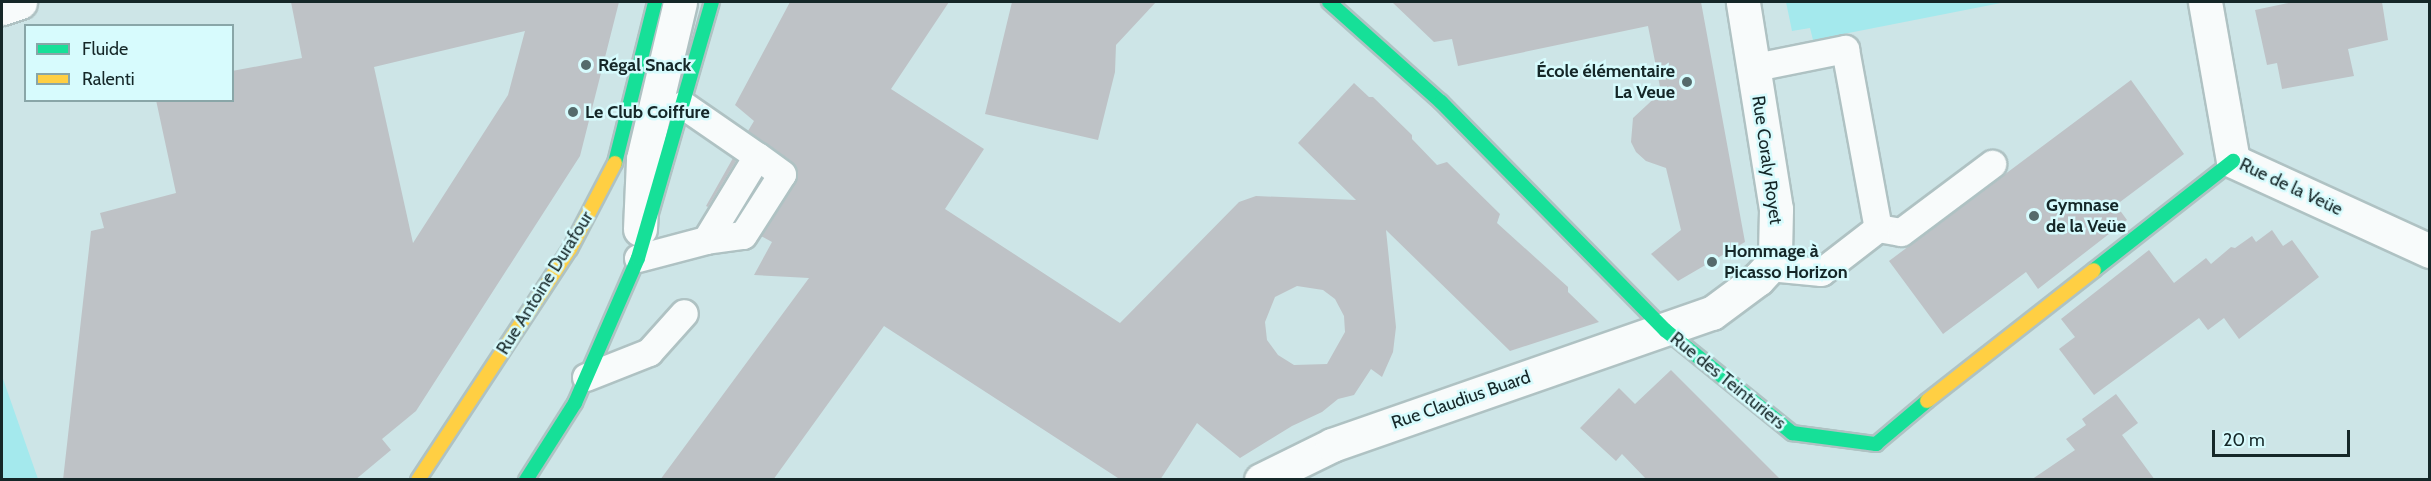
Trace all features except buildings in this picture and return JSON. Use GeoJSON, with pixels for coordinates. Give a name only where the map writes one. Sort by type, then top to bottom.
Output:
{"type":"FeatureCollection","features":[{"type":"Feature","properties":{"kind":"street"},"geometry":{"type":"LineString","coordinates":[[2,8],[20,2]]}},
{"type":"Feature","properties":{"kind":"street","name":"Rue Antoine Durafour"},"geometry":{"type":"LineString","coordinates":[[418,480],[570,249],[618,158],[655,2]]}},
{"type":"Feature","properties":{"kind":"street"},"geometry":{"type":"LineString","coordinates":[[639,258],[643,159],[680,2]]}},
{"type":"Feature","properties":{"kind":"street"},"geometry":{"type":"LineString","coordinates":[[526,480],[575,403],[639,258],[712,2]]}},
{"type":"Feature","properties":{"kind":"street","name":"Rue des Teinturiers"},"geometry":{"type":"LineString","coordinates":[[1329,2],[1441,102],[1665,330],[1792,433],[1876,444],[1951,381],[2234,161]]}},
{"type":"Feature","properties":{"kind":"street","name":"Rue Coraly Royet"},"geometry":{"type":"LineString","coordinates":[[1665,330],[1712,313],[1745,291],[1769,267],[1775,254],[1776,209],[1743,2]]}},
{"type":"Feature","properties":{"kind":"street","name":"Rue de la Veüe"},"geometry":{"type":"LineString","coordinates":[[2205,2],[2234,161],[2430,251]]}},
{"type":"Feature","properties":{"kind":"street","name":"Rue Claudius Buard"},"geometry":{"type":"LineString","coordinates":[[1261,480],[1332,445],[1665,330]]}},
{"type":"Feature","properties":{"kind":"lane"},"geometry":{"type":"LineString","coordinates":[[1755,67],[1845,49],[1878,228]]}},
{"type":"Feature","properties":{"kind":"lane"},"geometry":{"type":"LineString","coordinates":[[639,258],[706,240],[743,235],[782,174],[683,105]]}},
{"type":"Feature","properties":{"kind":"lane"},"geometry":{"type":"LineString","coordinates":[[1769,267],[1821,272],[1878,228],[1901,232],[1992,164]]}},
{"type":"Feature","properties":{"kind":"lane"},"geometry":{"type":"LineString","coordinates":[[586,377],[649,352],[684,313]]}},
{"type":"Feature","properties":{"kind":"shaded area"},"geometry":{"type":"Polygon","coordinates":[[[1786,2],[2006,2],[1813,40],[1810,28],[1792,31],[1786,2]]]}},
{"type":"Feature","properties":{"kind":"shaded area"},"geometry":{"type":"Polygon","coordinates":[[[2,376],[38,479],[2,479],[2,376]]]}},
{"type":"Feature","properties":{"kind":"traffic: fast"},"geometry":{"type":"LineString","coordinates":[[615,163],[655,2]]}},
{"type":"Feature","properties":{"kind":"traffic: fast"},"geometry":{"type":"LineString","coordinates":[[526,480],[575,403],[638,258],[712,2]]}},
{"type":"Feature","properties":{"kind":"traffic: fast"},"geometry":{"type":"LineString","coordinates":[[1329,2],[1441,102],[1665,330],[1792,433],[1876,444],[1927,401]]}},
{"type":"Feature","properties":{"kind":"traffic: fast"},"geometry":{"type":"LineString","coordinates":[[2094,270],[2233,161]]}},
{"type":"Feature","properties":{"kind":"traffic: slow"},"geometry":{"type":"LineString","coordinates":[[418,480],[570,249],[615,163]]}},
{"type":"Feature","properties":{"kind":"traffic: slow"},"geometry":{"type":"LineString","coordinates":[[1927,401],[2094,270]]}},
{"type":"Feature","properties":{"kind":"place","name":"Régal Snack"},"geometry":{"type":"Point","coordinates":[586,65]}},
{"type":"Feature","properties":{"kind":"place","name":"École élémentaire La Veue"},"geometry":{"type":"Point","coordinates":[1687,82]}},
{"type":"Feature","properties":{"kind":"place","name":"Le Club Coiffure"},"geometry":{"type":"Point","coordinates":[573,112]}},
{"type":"Feature","properties":{"kind":"place","name":"Gymnase de la Veüe"},"geometry":{"type":"Point","coordinates":[2034,216]}},
{"type":"Feature","properties":{"kind":"place","name":"Hommage à Picasso Horizon"},"geometry":{"type":"Point","coordinates":[1712,262]}}]}
